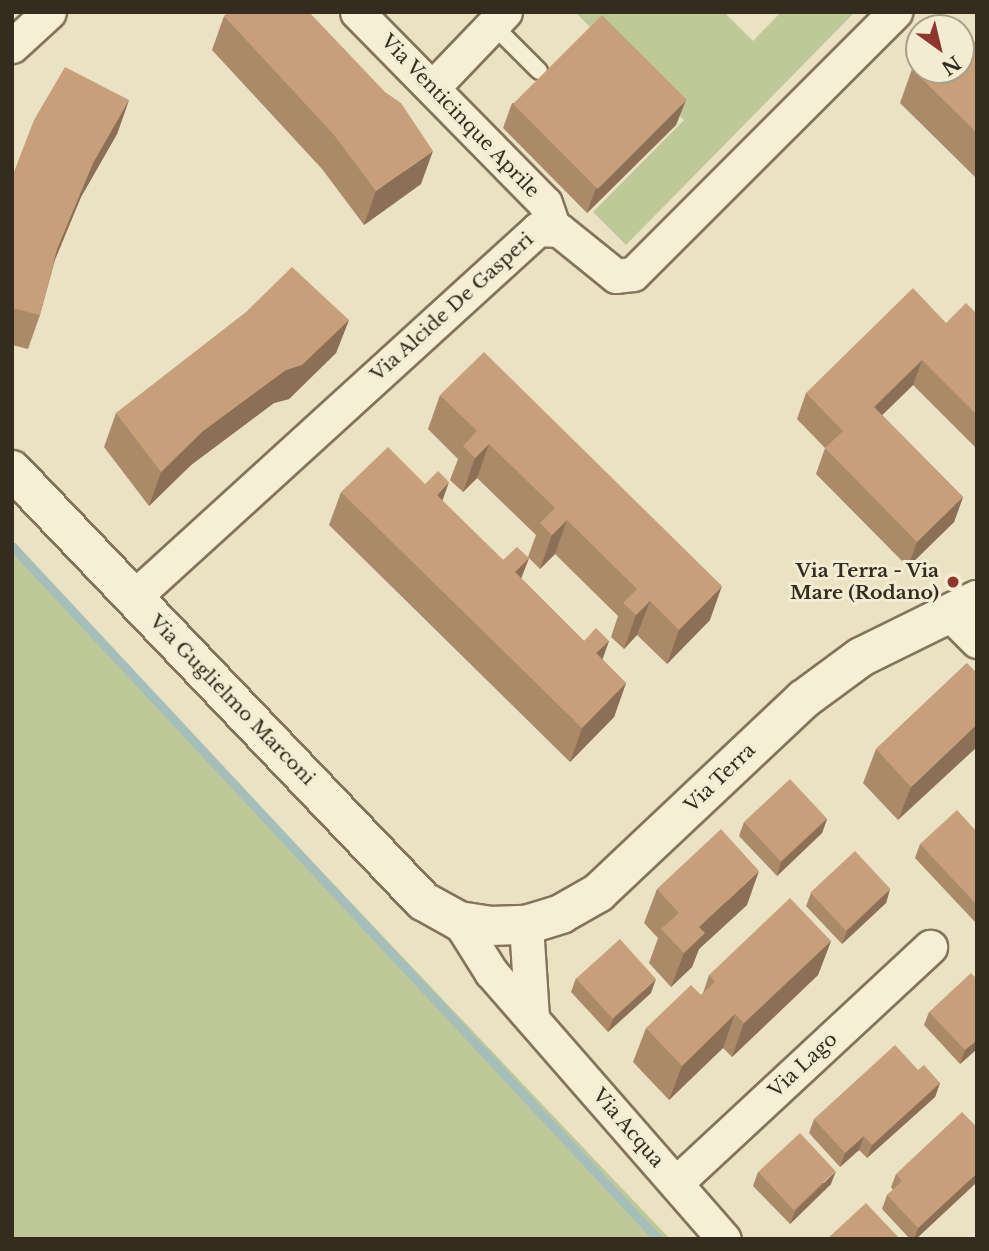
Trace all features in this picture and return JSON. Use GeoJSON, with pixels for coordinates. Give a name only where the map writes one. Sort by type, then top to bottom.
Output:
{"type":"FeatureCollection","features":[{"type":"Feature","properties":{"kind":"street"},"geometry":{"type":"LineString","coordinates":[[12,46],[49,12]]}},
{"type":"Feature","properties":{"kind":"street","name":"Via Venticinque Aprile"},"geometry":{"type":"LineString","coordinates":[[357,12],[545,203],[553,226]]}},
{"type":"Feature","properties":{"kind":"street","name":"Via Alcide De Gasperi"},"geometry":{"type":"LineString","coordinates":[[134,597],[532,233],[553,226],[616,276],[633,274],[895,12]]}},
{"type":"Feature","properties":{"kind":"street"},"geometry":{"type":"LineString","coordinates":[[433,87],[499,18]]}},
{"type":"Feature","properties":{"kind":"street","name":"Via Guglielmo Marconi"},"geometry":{"type":"LineString","coordinates":[[12,470],[423,901],[458,920]]}},
{"type":"Feature","properties":{"kind":"street"},"geometry":{"type":"LineString","coordinates":[[962,606],[977,641]]}},
{"type":"Feature","properties":{"kind":"street","name":"Via Terra"},"geometry":{"type":"LineString","coordinates":[[458,920],[490,926],[526,925],[561,914],[598,893],[804,699],[861,657],[962,606]]}},
{"type":"Feature","properties":{"kind":"street","name":"Via Acqua"},"geometry":{"type":"LineString","coordinates":[[458,920],[491,972],[724,1239]]}},
{"type":"Feature","properties":{"kind":"street"},"geometry":{"type":"LineString","coordinates":[[526,925],[531,1018]]}},
{"type":"Feature","properties":{"kind":"street","name":"Via Lago"},"geometry":{"type":"LineString","coordinates":[[676,1183],[930,947]]}},
{"type":"Feature","properties":{"kind":"lane"},"geometry":{"type":"LineString","coordinates":[[499,18],[539,71]]}},
{"type":"Feature","properties":{"kind":"green space"},"geometry":{"type":"Polygon","coordinates":[[[575,12],[724,12],[753,41],[781,12],[855,12],[626,245],[593,212],[684,120],[575,12]]]}},
{"type":"Feature","properties":{"kind":"green space"},"geometry":{"type":"Polygon","coordinates":[[[12,545],[670,1239],[12,1239],[12,545]]]}},
{"type":"Feature","properties":{"kind":"building"},"geometry":{"type":"Polygon","coordinates":[[[228,12],[309,12],[385,92],[401,103],[433,151],[376,191],[334,135],[224,16],[228,12]]]}},
{"type":"Feature","properties":{"kind":"building"},"geometry":{"type":"Polygon","coordinates":[[[602,15],[687,100],[598,189],[513,104],[602,15]]]}},
{"type":"Feature","properties":{"kind":"building"},"geometry":{"type":"Polygon","coordinates":[[[975,42],[977,44],[977,133],[927,84],[975,84],[975,42]]]}},
{"type":"Feature","properties":{"kind":"building"},"geometry":{"type":"Polygon","coordinates":[[[65,67],[129,100],[93,163],[57,249],[40,315],[12,308],[12,177],[34,120],[65,67]]]}},
{"type":"Feature","properties":{"kind":"building"},"geometry":{"type":"Polygon","coordinates":[[[292,267],[349,320],[302,365],[286,370],[203,431],[161,472],[116,413],[246,312],[292,267]]]}},
{"type":"Feature","properties":{"kind":"building"},"geometry":{"type":"Polygon","coordinates":[[[913,288],[946,323],[966,303],[977,314],[977,415],[922,360],[874,407],[963,497],[917,542],[825,448],[843,431],[806,393],[913,288]]]}},
{"type":"Feature","properties":{"kind":"building"},"geometry":{"type":"Polygon","coordinates":[[[484,352],[722,586],[679,630],[650,601],[636,615],[623,603],[637,589],[567,520],[552,535],[540,523],[555,508],[489,444],[475,458],[463,446],[477,431],[440,395],[484,352]]]}},
{"type":"Feature","properties":{"kind":"building"},"geometry":{"type":"Polygon","coordinates":[[[388,447],[425,484],[438,471],[449,482],[437,495],[503,560],[517,547],[529,558],[515,572],[584,641],[596,628],[609,641],[596,653],[626,683],[582,728],[341,492],[388,447]]]}},
{"type":"Feature","properties":{"kind":"building"},"geometry":{"type":"Polygon","coordinates":[[[967,663],[977,673],[977,724],[911,787],[876,749],[967,663]]]}},
{"type":"Feature","properties":{"kind":"building"},"geometry":{"type":"Polygon","coordinates":[[[790,779],[827,818],[781,861],[744,822],[790,779]]]}},
{"type":"Feature","properties":{"kind":"building"},"geometry":{"type":"Polygon","coordinates":[[[957,810],[977,832],[977,905],[920,844],[957,810]]]}},
{"type":"Feature","properties":{"kind":"building"},"geometry":{"type":"Polygon","coordinates":[[[721,829],[759,871],[699,927],[705,933],[684,953],[661,929],[679,913],[657,889],[721,829]]]}},
{"type":"Feature","properties":{"kind":"building"},"geometry":{"type":"Polygon","coordinates":[[[855,851],[890,889],[846,931],[810,893],[855,851]]]}},
{"type":"Feature","properties":{"kind":"building"},"geometry":{"type":"Polygon","coordinates":[[[790,898],[831,941],[744,1023],[735,1014],[682,1066],[646,1028],[691,985],[701,995],[715,982],[709,975],[790,898]]]}},
{"type":"Feature","properties":{"kind":"building"},"geometry":{"type":"Polygon","coordinates":[[[620,939],[656,979],[612,1019],[576,978],[620,939]]]}},
{"type":"Feature","properties":{"kind":"building"},"geometry":{"type":"Polygon","coordinates":[[[971,973],[977,979],[977,1040],[965,1050],[929,1012],[971,973]]]}},
{"type":"Feature","properties":{"kind":"building"},"geometry":{"type":"Polygon","coordinates":[[[895,1045],[918,1070],[924,1065],[940,1083],[872,1145],[864,1136],[845,1153],[814,1119],[895,1045]]]}},
{"type":"Feature","properties":{"kind":"building"},"geometry":{"type":"Polygon","coordinates":[[[962,1112],[977,1127],[977,1173],[918,1228],[887,1195],[902,1181],[896,1174],[962,1112]]]}},
{"type":"Feature","properties":{"kind":"building"},"geometry":{"type":"Polygon","coordinates":[[[800,1133],[835,1171],[794,1210],[758,1172],[800,1133]]]}},
{"type":"Feature","properties":{"kind":"building"},"geometry":{"type":"Polygon","coordinates":[[[866,1203],[900,1239],[827,1239],[866,1203]]]}},
{"type":"Feature","properties":{"kind":"waterway"},"geometry":{"type":"LineString","coordinates":[[12,546],[658,1239]]}},
{"type":"Feature","properties":{"kind":"place","name":"Via Terra - Via Mare (Rodano)"},"geometry":{"type":"Point","coordinates":[953,582]}}]}
